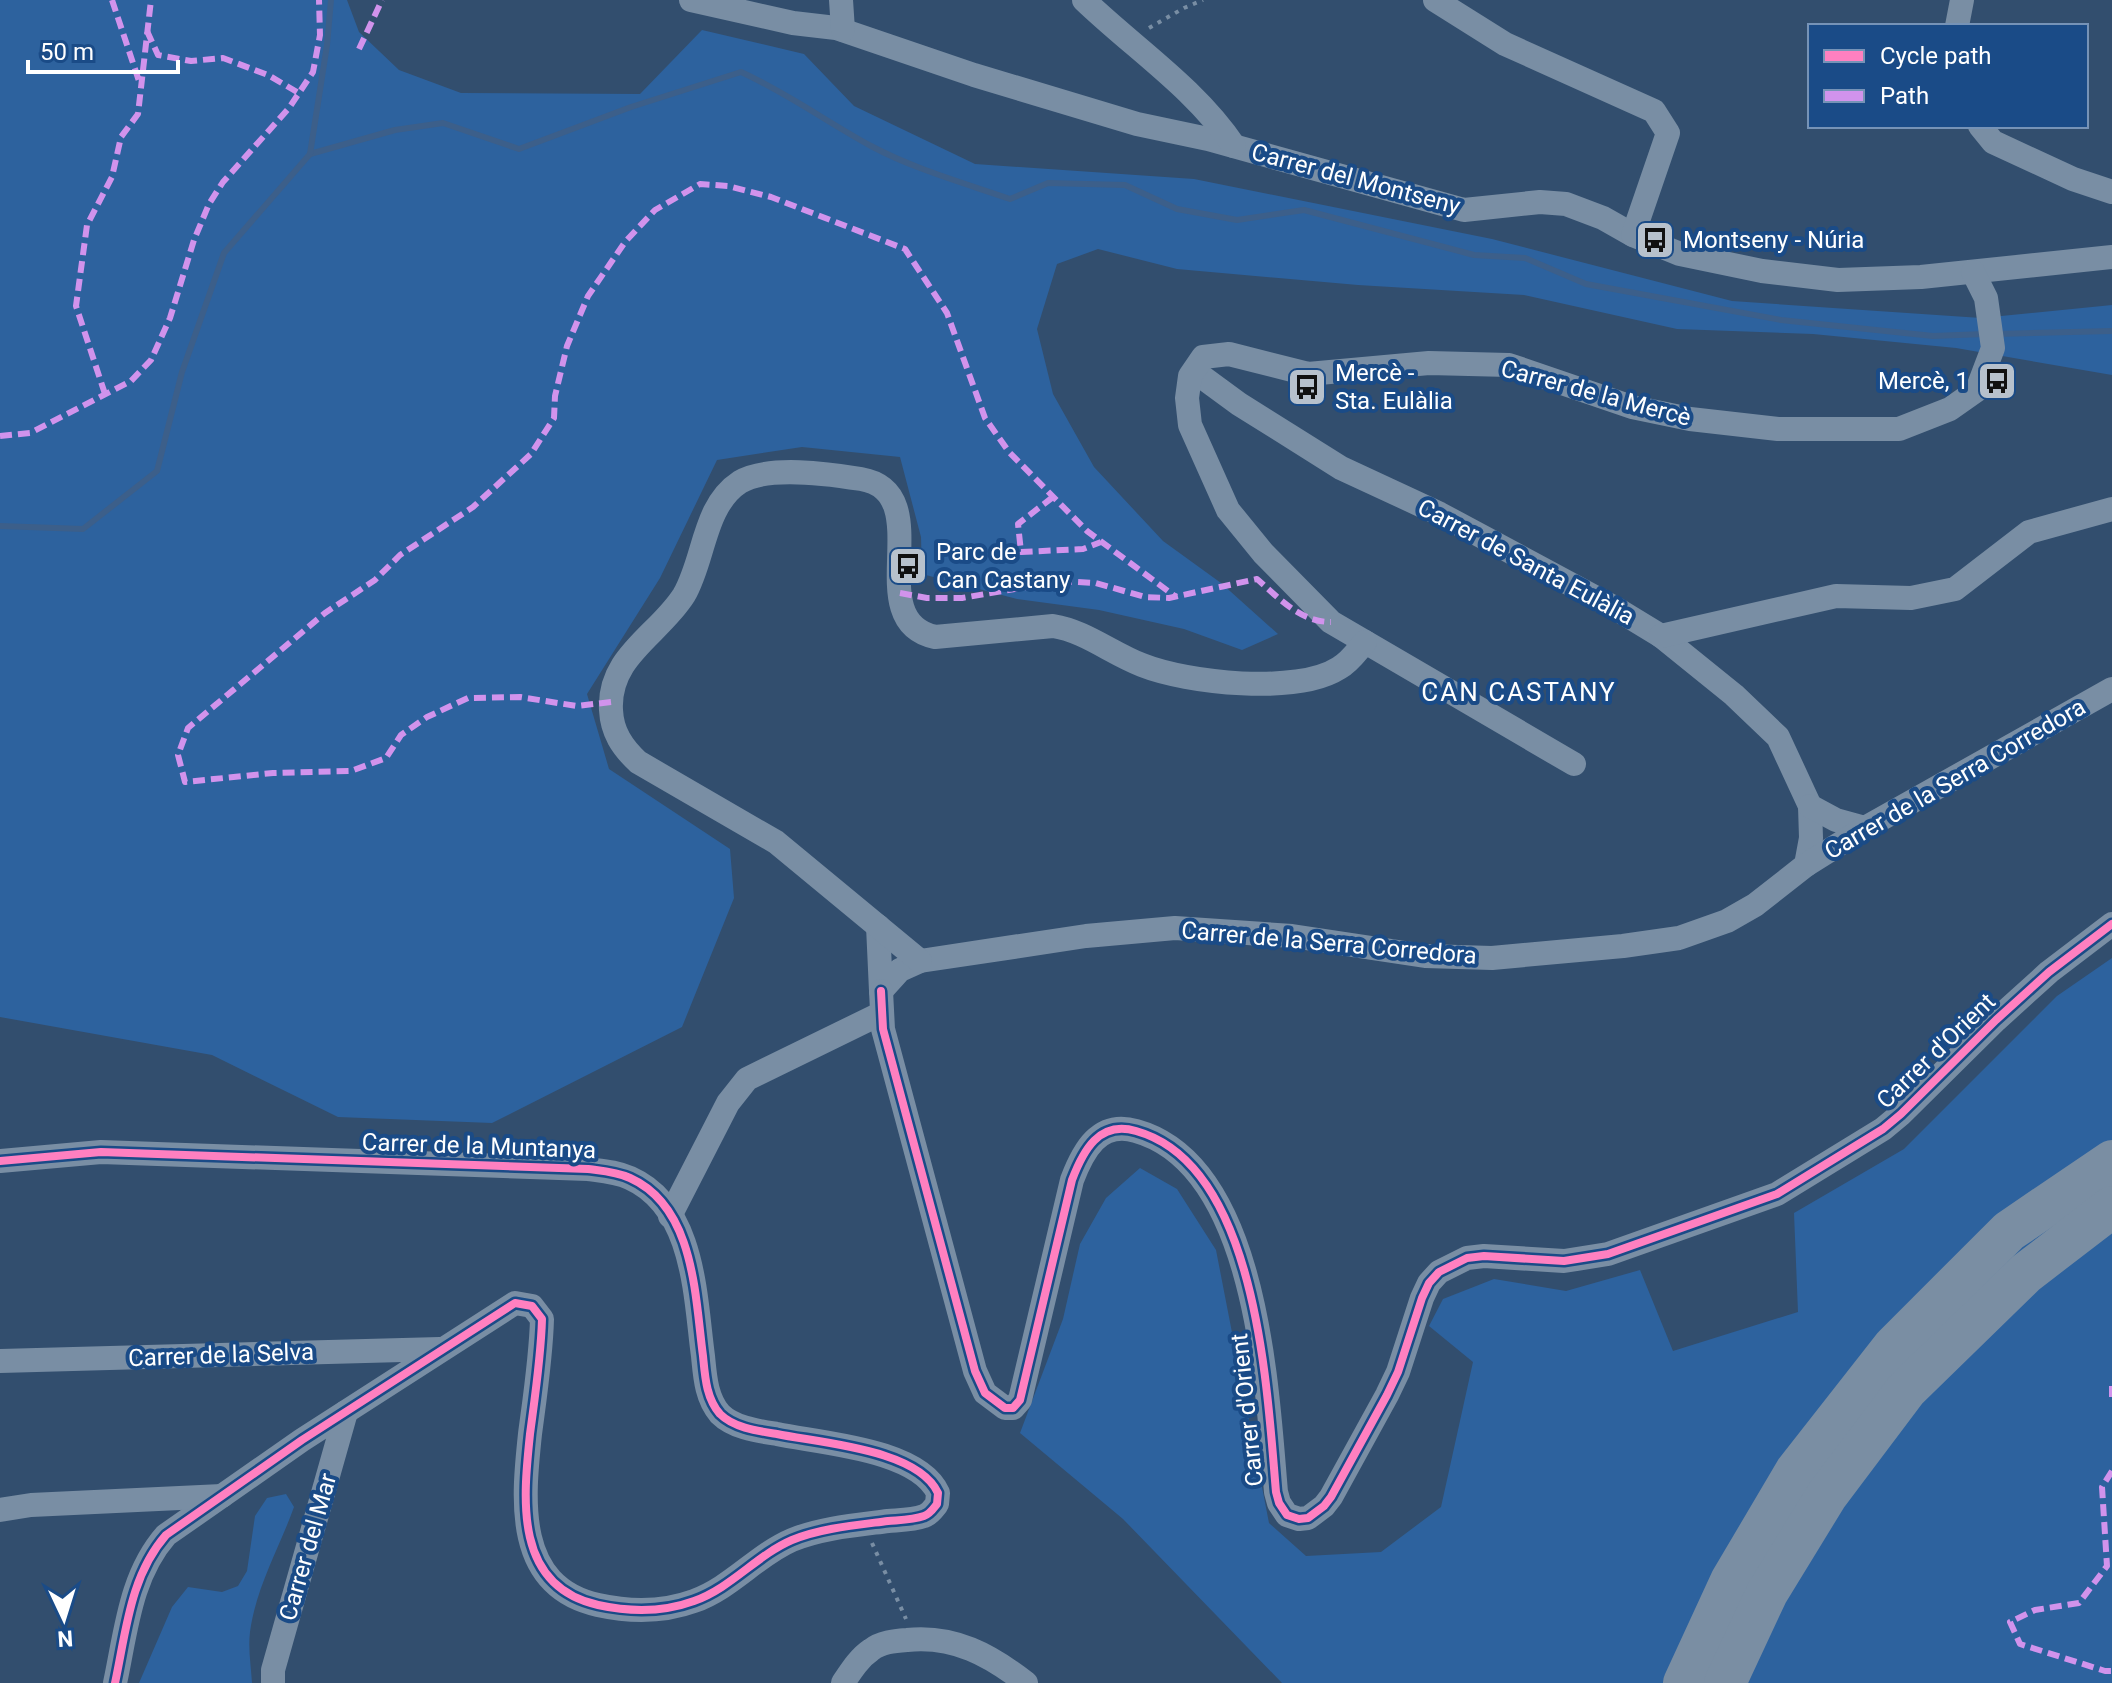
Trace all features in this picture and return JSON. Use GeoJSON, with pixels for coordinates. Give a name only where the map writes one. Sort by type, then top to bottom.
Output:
{"type":"FeatureCollection","features":[{"type":"Feature","properties":{"kind":"highway"},"geometry":{"type":"LineString","coordinates":[[1684,1683],[1731,1581],[1796,1471],[1894,1346],[2009,1231],[2112,1161]]}},
{"type":"Feature","properties":{"kind":"highway"},"geometry":{"type":"LineString","coordinates":[[1725,1683],[1767,1593],[1827,1495],[1906,1390],[2026,1273],[2112,1207]]}},
{"type":"Feature","properties":{"kind":"street","name":"Carrer del Montseny"},"geometry":{"type":"LineString","coordinates":[[691,0],[739,13],[843,30],[974,75],[1137,124],[1234,146],[1464,210],[1540,202],[1566,204],[1680,254],[1800,276],[1838,280],[1973,272],[2112,257]]}},
{"type":"Feature","properties":{"kind":"street"},"geometry":{"type":"LineString","coordinates":[[841,0],[843,30]]}},
{"type":"Feature","properties":{"kind":"street"},"geometry":{"type":"LineString","coordinates":[[1084,0],[1109,25],[1178,82],[1234,146]]}},
{"type":"Feature","properties":{"kind":"street"},"geometry":{"type":"LineString","coordinates":[[1435,0],[1505,44],[1654,111],[1668,133],[1633,235]]}},
{"type":"Feature","properties":{"kind":"street"},"geometry":{"type":"LineString","coordinates":[[1957,24],[1962,0]]}},
{"type":"Feature","properties":{"kind":"street"},"geometry":{"type":"LineString","coordinates":[[1982,128],[1993,142],[2073,179],[2112,192]]}},
{"type":"Feature","properties":{"kind":"street","name":"Carrer de la Mercè"},"geometry":{"type":"LineString","coordinates":[[1194,371],[1203,357],[1229,354],[1308,374],[1429,363],[1509,365],[1632,407],[1690,419],[1778,429],[1899,429],[1950,409],[1977,390],[1993,348],[1986,298],[1973,272]]}},
{"type":"Feature","properties":{"kind":"street"},"geometry":{"type":"LineString","coordinates":[[1194,371],[1190,376],[1187,398],[1190,425],[1228,510],[1263,553],[1331,622],[1574,764]]}},
{"type":"Feature","properties":{"kind":"street","name":"Carrer de Santa Eulàlia"},"geometry":{"type":"LineString","coordinates":[[1194,371],[1239,404],[1341,468],[1467,529],[1661,636],[1734,695],[1778,737],[1810,806],[1811,838],[1806,865]]}},
{"type":"Feature","properties":{"kind":"street"},"geometry":{"type":"LineString","coordinates":[[670,1216],[728,1103],[747,1079],[882,1002],[900,970],[920,961],[776,842],[638,762],[620,742],[613,728],[612,688],[621,666],[683,595],[719,503],[741,482],[756,476],[787,473],[861,479],[882,488],[892,498],[898,519],[900,605],[907,622],[923,634],[935,637],[1053,626],[1068,628],[1157,670],[1269,684],[1293,683],[1324,676],[1340,668],[1365,642]]}},
{"type":"Feature","properties":{"kind":"street"},"geometry":{"type":"LineString","coordinates":[[1661,636],[1836,596],[1911,598],[1955,589],[2029,532],[2112,509]]}},
{"type":"Feature","properties":{"kind":"street","name":"Carrer de la Serra Corredora"},"geometry":{"type":"LineString","coordinates":[[920,961],[1086,936],[1175,928],[1292,936],[1450,957],[1529,956],[1679,938],[1727,921],[1755,905],[1806,865],[1865,828],[2112,689]]}},
{"type":"Feature","properties":{"kind":"street"},"geometry":{"type":"LineString","coordinates":[[1810,806],[1836,820],[1865,828]]}},
{"type":"Feature","properties":{"kind":"street","name":"Carrer d'Orient"},"geometry":{"type":"LineString","coordinates":[[878,926],[883,1029],[975,1371],[985,1393],[1005,1408],[1013,1408],[1020,1400],[1072,1180],[1084,1151],[1096,1137],[1111,1131],[1132,1129],[1149,1135],[1187,1161],[1220,1205],[1257,1315],[1276,1492],[1287,1515],[1303,1519],[1316,1513],[1331,1497],[1398,1372],[1422,1298],[1439,1272],[1467,1258],[1484,1256],[1564,1261],[1608,1254],[1777,1194],[1883,1129],[2006,1010],[2049,972],[2112,924]]}},
{"type":"Feature","properties":{"kind":"street","name":"Carrer de la Muntanya"},"geometry":{"type":"LineString","coordinates":[[0,1161],[101,1152],[613,1172],[645,1186],[681,1232],[690,1261],[707,1390],[723,1417],[763,1432],[897,1459],[937,1488],[937,1504],[928,1514],[864,1524],[790,1541],[723,1587],[698,1600],[674,1607],[621,1609],[585,1602],[560,1588],[548,1576],[532,1548],[524,1491],[541,1334],[540,1313],[532,1306],[515,1303],[346,1412],[166,1535],[147,1560],[136,1587],[115,1683]]}},
{"type":"Feature","properties":{"kind":"street","name":"Carrer de la Selva"},"geometry":{"type":"LineString","coordinates":[[0,1361],[443,1349]]}},
{"type":"Feature","properties":{"kind":"street","name":"Carrer del Mar"},"geometry":{"type":"LineString","coordinates":[[273,1683],[273,1670],[346,1412]]}},
{"type":"Feature","properties":{"kind":"street"},"geometry":{"type":"LineString","coordinates":[[0,1510],[31,1505],[222,1496]]}},
{"type":"Feature","properties":{"kind":"street"},"geometry":{"type":"LineString","coordinates":[[843,1683],[857,1663],[880,1644],[915,1639],[965,1646],[1000,1664],[1026,1683]]}},
{"type":"Feature","properties":{"kind":"path"},"geometry":{"type":"LineString","coordinates":[[1125,36],[1139,33],[1203,0]]}},
{"type":"Feature","properties":{"kind":"path"},"geometry":{"type":"LineString","coordinates":[[864,1524],[915,1639]]}},
{"type":"Feature","properties":{"kind":"shaded area"},"geometry":{"type":"Polygon","coordinates":[[[0,0],[347,0],[359,32],[399,70],[461,93],[640,94],[702,30],[804,54],[854,106],[975,164],[1194,179],[1492,239],[1732,301],[1981,318],[2112,305],[2112,375],[1956,348],[1813,334],[1677,329],[1524,295],[1358,285],[1177,269],[1098,249],[1057,264],[1037,329],[1053,394],[1094,467],[1163,541],[1221,583],[1278,634],[1242,650],[1184,629],[1099,610],[1017,599],[922,574],[921,537],[900,457],[802,447],[717,460],[660,578],[587,694],[609,769],[730,849],[734,898],[682,1027],[492,1123],[338,1117],[212,1055],[0,1017],[0,0]]]}},
{"type":"Feature","properties":{"kind":"shaded area"},"geometry":{"type":"Polygon","coordinates":[[[2112,958],[2112,1683],[1282,1683],[1123,1519],[1020,1433],[1063,1319],[1080,1244],[1106,1198],[1140,1168],[1177,1189],[1216,1250],[1269,1523],[1306,1556],[1381,1552],[1441,1507],[1473,1362],[1429,1326],[1443,1299],[1494,1279],[1566,1291],[1640,1270],[1673,1351],[1798,1312],[1794,1213],[1904,1149],[2057,996],[2112,958]]]}},
{"type":"Feature","properties":{"kind":"shaded area"},"geometry":{"type":"Polygon","coordinates":[[[286,1494],[294,1507],[253,1615],[249,1651],[252,1683],[139,1683],[172,1607],[188,1587],[222,1592],[238,1586],[247,1571],[255,1516],[267,1498],[286,1494]]]}},
{"type":"Feature","properties":{"kind":"waterway"},"geometry":{"type":"LineString","coordinates":[[0,526],[83,529],[157,471],[182,372],[224,253],[310,154],[331,0]]}},
{"type":"Feature","properties":{"kind":"waterway"},"geometry":{"type":"LineString","coordinates":[[310,154],[395,130],[443,123],[519,149],[631,107],[741,72],[887,154],[1010,199],[1048,183],[1125,185],[1177,209],[1237,220],[1304,210],[1474,255],[1525,258],[1586,284],[1781,320],[1933,336],[1984,334]]}},
{"type":"Feature","properties":{"kind":"waterway"},"geometry":{"type":"LineString","coordinates":[[1996,334],[2112,331]]}},
{"type":"Feature","properties":{"kind":"marked path"},"geometry":{"type":"LineString","coordinates":[[112,0],[139,81]]}},
{"type":"Feature","properties":{"kind":"marked path"},"geometry":{"type":"LineString","coordinates":[[105,394],[76,306],[87,225],[112,177],[121,137],[138,114],[151,0]]}},
{"type":"Feature","properties":{"kind":"marked path"},"geometry":{"type":"LineString","coordinates":[[0,436],[30,433],[131,381],[151,360],[170,318],[194,240],[209,204],[223,182],[289,108],[313,72],[320,35],[319,0]]}},
{"type":"Feature","properties":{"kind":"marked path"},"geometry":{"type":"LineString","coordinates":[[359,49],[382,0]]}},
{"type":"Feature","properties":{"kind":"marked path"},"geometry":{"type":"LineString","coordinates":[[147,31],[158,55],[191,61],[223,58],[268,75],[297,92]]}},
{"type":"Feature","properties":{"kind":"marked path"},"geometry":{"type":"LineString","coordinates":[[611,702],[577,706],[520,697],[468,698],[427,717],[401,735],[386,758],[351,771],[273,773],[185,782],[178,755],[188,728],[325,613],[375,580],[400,555],[473,507],[531,454],[554,418],[555,396],[567,346],[588,296],[625,242],[655,210],[700,184],[728,186],[771,197],[905,249],[947,313],[985,418],[1009,452],[1087,531],[1176,597]]}},
{"type":"Feature","properties":{"kind":"marked path"},"geometry":{"type":"LineString","coordinates":[[1053,497],[1018,524],[1021,552],[1083,549],[1101,542]]}},
{"type":"Feature","properties":{"kind":"marked path"},"geometry":{"type":"LineString","coordinates":[[900,593],[927,598],[962,598],[1061,581],[1096,583],[1145,597],[1169,598],[1257,579],[1300,613],[1331,622]]}},
{"type":"Feature","properties":{"kind":"marked path"},"geometry":{"type":"LineString","coordinates":[[2112,1386],[2112,1397]]}},
{"type":"Feature","properties":{"kind":"marked path"},"geometry":{"type":"LineString","coordinates":[[2112,1471],[2102,1487],[2107,1566],[2079,1603],[2035,1610],[2010,1622],[2020,1644],[2112,1671]]}},
{"type":"Feature","properties":{"kind":"cycle path"},"geometry":{"type":"LineString","coordinates":[[881,991],[883,1029],[975,1371],[985,1393],[1005,1408],[1013,1408],[1020,1400],[1076,1169],[1087,1149],[1102,1134],[1123,1129],[1136,1131],[1177,1152],[1208,1187],[1232,1233],[1260,1342],[1276,1492],[1287,1515],[1299,1519],[1308,1518],[1331,1497],[1387,1395],[1398,1372],[1422,1298],[1439,1272],[1467,1258],[1484,1256],[1564,1261],[1608,1254],[1777,1194],[1883,1129],[2049,972],[2112,924]]}},
{"type":"Feature","properties":{"kind":"cycle path"},"geometry":{"type":"LineString","coordinates":[[0,1161],[101,1152],[588,1169],[625,1176],[651,1192],[668,1210],[680,1232],[694,1281],[707,1386],[720,1414],[732,1423],[762,1432],[842,1445],[890,1457],[927,1478],[938,1493],[937,1504],[926,1515],[827,1530],[792,1540],[720,1588],[683,1605],[647,1610],[622,1609],[598,1605],[571,1595],[551,1580],[538,1560],[530,1537],[526,1486],[542,1319],[532,1306],[515,1303],[302,1440],[166,1535],[144,1568],[137,1586],[115,1683]]}},
{"type":"Feature","properties":{"kind":"place","name":"Montseny - Núria"},"geometry":{"type":"Point","coordinates":[1655,240]}},
{"type":"Feature","properties":{"kind":"place","name":"Mercè, 1"},"geometry":{"type":"Point","coordinates":[1997,381]}},
{"type":"Feature","properties":{"kind":"place","name":"Mercè - Sta. Eulàlia"},"geometry":{"type":"Point","coordinates":[1307,387]}},
{"type":"Feature","properties":{"kind":"place","name":"Parc de Can Castany"},"geometry":{"type":"Point","coordinates":[908,566]}},
{"type":"Feature","properties":{"kind":"district","name":"CAN CASTANY"},"geometry":{"type":"Point","coordinates":[1519,692]}}]}
